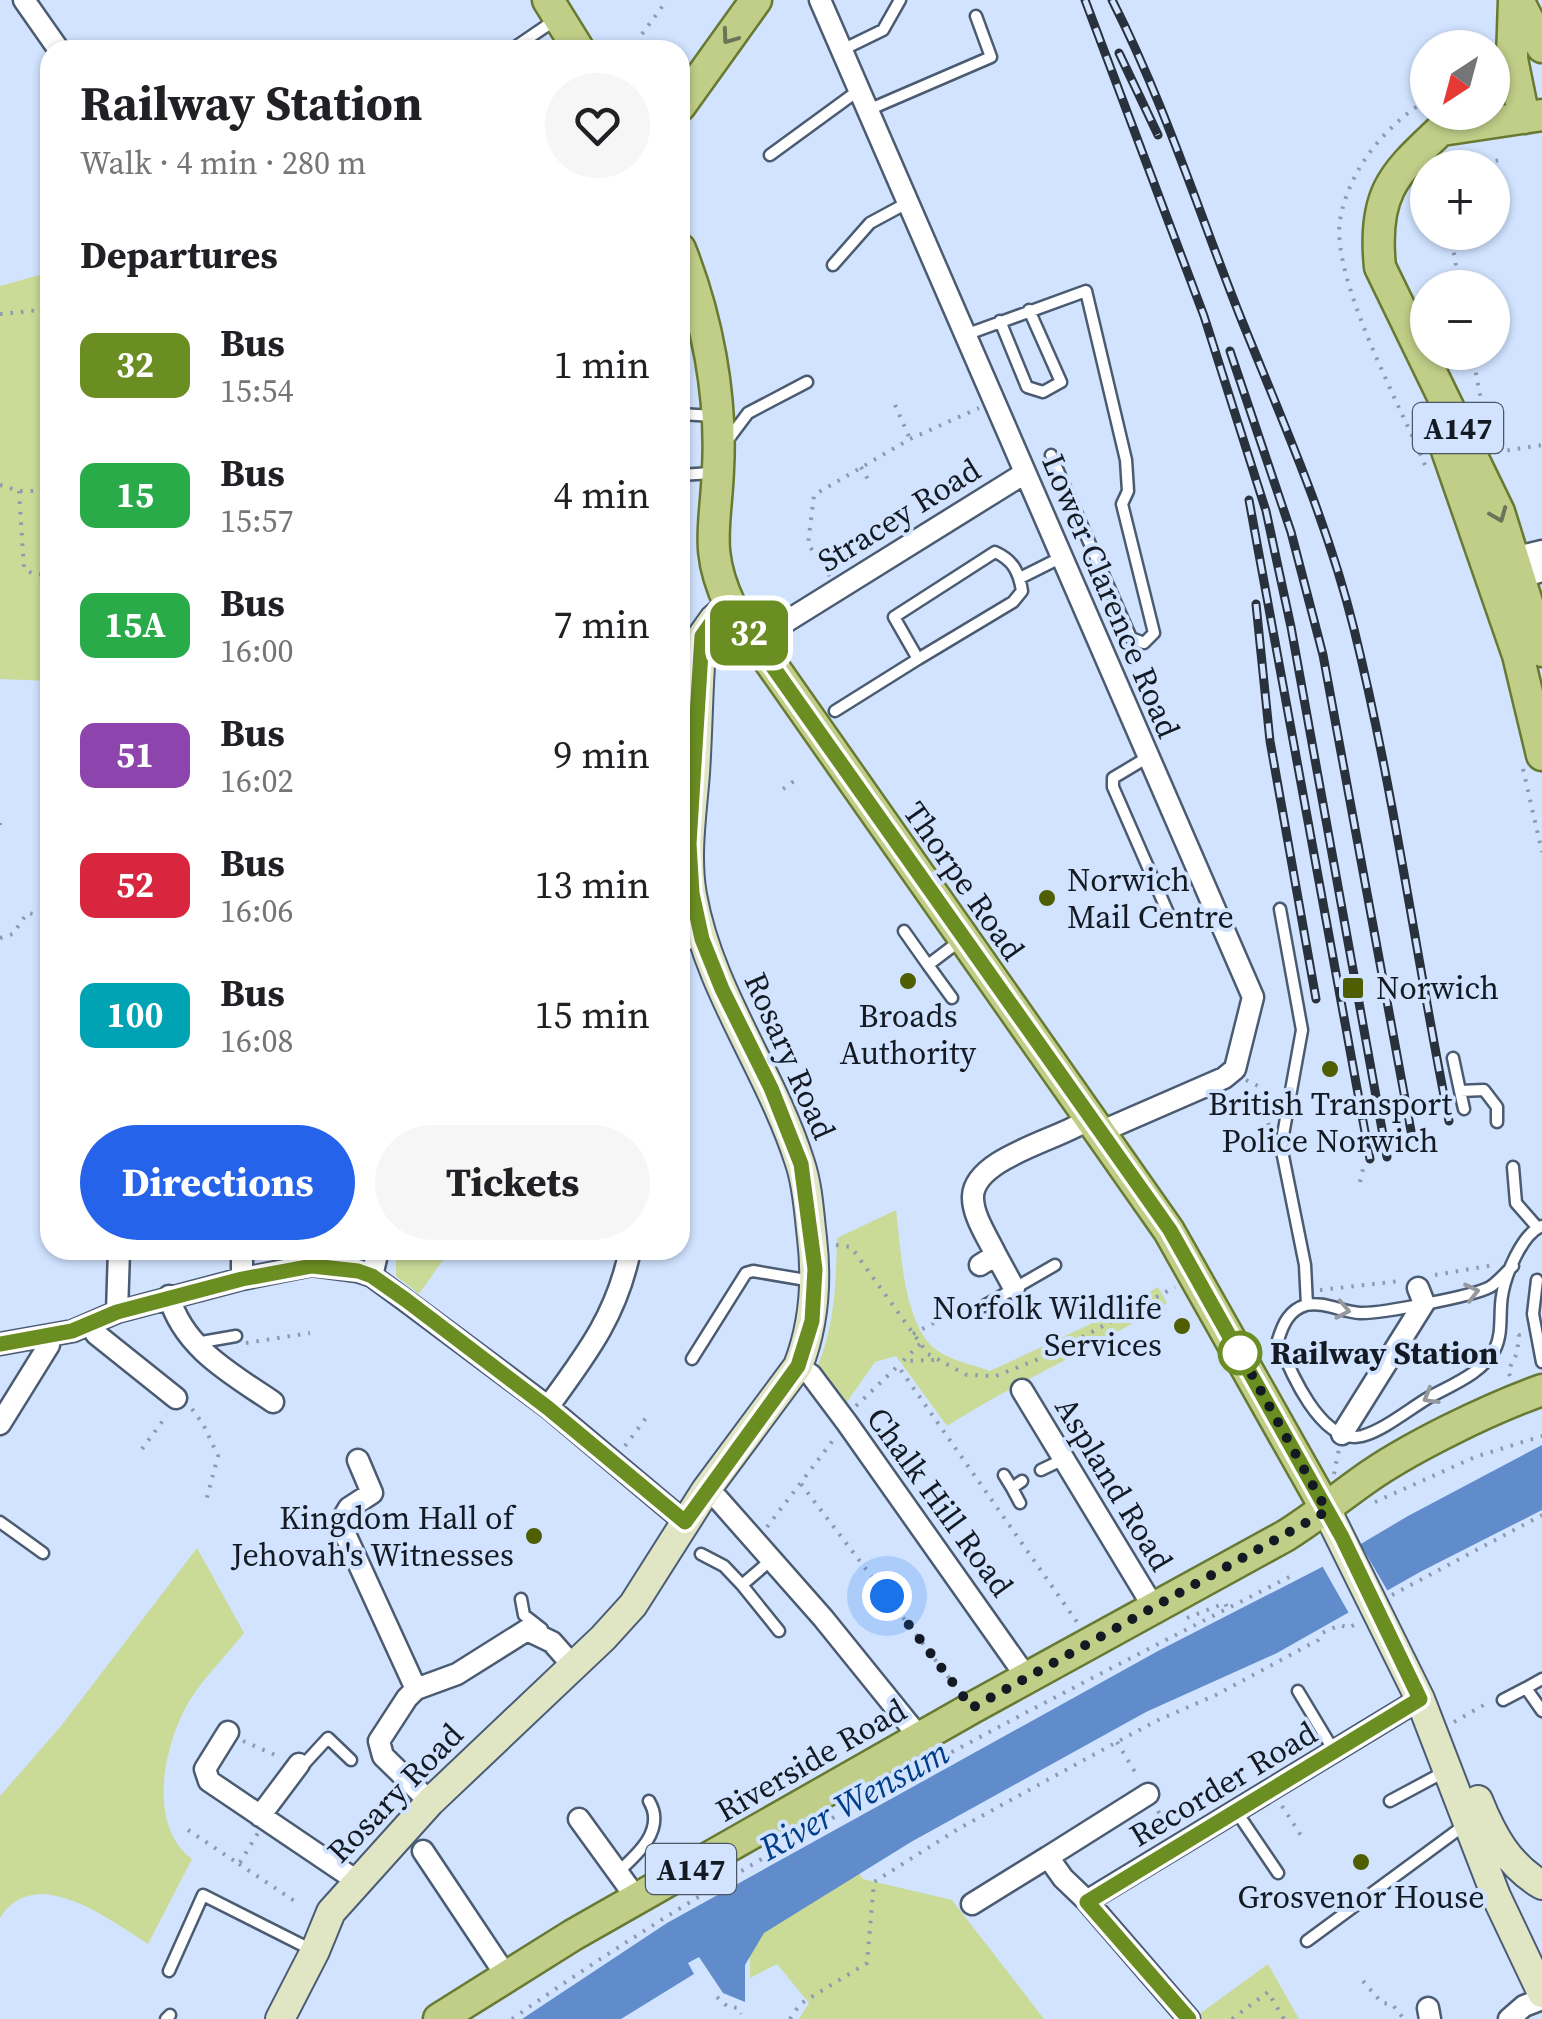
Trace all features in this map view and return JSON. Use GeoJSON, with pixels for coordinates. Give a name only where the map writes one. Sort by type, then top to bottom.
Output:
{"type":"FeatureCollection","features":[{"type":"Feature","properties":{"kind":"main road"},"geometry":{"type":"LineString","coordinates":[[690,92],[756,0]]}},
{"type":"Feature","properties":{"kind":"main road"},"geometry":{"type":"LineString","coordinates":[[1516,0],[1542,47]]}},
{"type":"Feature","properties":{"kind":"main road"},"geometry":{"type":"LineString","coordinates":[[1516,0],[1512,59],[1524,104]]}},
{"type":"Feature","properties":{"kind":"main road"},"geometry":{"type":"LineString","coordinates":[[561,6],[575,40]]}},
{"type":"Feature","properties":{"kind":"main road","name":"A147"},"geometry":{"type":"LineString","coordinates":[[1440,130],[1416,151],[1388,190],[1377,236],[1380,267],[1499,512],[1541,634]]}},
{"type":"Feature","properties":{"kind":"main road","name":"Thorpe Road"},"geometry":{"type":"LineString","coordinates":[[692,301],[716,416],[713,561],[730,606],[826,758],[1095,1125],[1197,1275],[1327,1511]]}},
{"type":"Feature","properties":{"kind":"main road","name":"A147"},"geometry":{"type":"LineString","coordinates":[[1517,568],[1518,654],[1542,755]]}},
{"type":"Feature","properties":{"kind":"main road","name":"A147"},"geometry":{"type":"LineString","coordinates":[[1327,1511],[1362,1481],[1416,1450],[1495,1409],[1542,1390]]}},
{"type":"Feature","properties":{"kind":"main road","name":"Riverside Road"},"geometry":{"type":"LineString","coordinates":[[439,2019],[637,1899],[1327,1511]]}},
{"type":"Feature","properties":{"kind":"street"},"geometry":{"type":"LineString","coordinates":[[24,0],[52,40]]}},
{"type":"Feature","properties":{"kind":"street","name":"Lower Clarence Road"},"geometry":{"type":"LineString","coordinates":[[818,4],[1253,997],[1235,1069],[1224,1078],[1007,1158],[986,1171],[973,1196],[976,1213],[988,1260],[1014,1288]]}},
{"type":"Feature","properties":{"kind":"street","name":"Stracey Road"},"geometry":{"type":"LineString","coordinates":[[754,641],[1025,473]]}},
{"type":"Feature","properties":{"kind":"street","name":"Rosary Road"},"geometry":{"type":"LineString","coordinates":[[690,749],[702,636],[730,606]]}},
{"type":"Feature","properties":{"kind":"street","name":"Rosary Road"},"geometry":{"type":"LineString","coordinates":[[280,2019],[331,1912],[430,1802],[633,1605],[706,1490],[798,1366],[812,1321],[814,1281],[801,1164],[771,1088],[722,989],[691,943]]}},
{"type":"Feature","properties":{"kind":"street"},"geometry":{"type":"LineString","coordinates":[[117,1312],[119,1260]]}},
{"type":"Feature","properties":{"kind":"street"},"geometry":{"type":"LineString","coordinates":[[242,1260],[242,1279]]}},
{"type":"Feature","properties":{"kind":"street"},"geometry":{"type":"LineString","coordinates":[[372,1276],[376,1260]]}},
{"type":"Feature","properties":{"kind":"street"},"geometry":{"type":"LineString","coordinates":[[548,1408],[608,1321],[628,1260]]}},
{"type":"Feature","properties":{"kind":"street"},"geometry":{"type":"LineString","coordinates":[[0,1344],[91,1325],[117,1312],[242,1279],[312,1266],[358,1271],[372,1276],[548,1408],[685,1522]]}},
{"type":"Feature","properties":{"kind":"street"},"geometry":{"type":"LineString","coordinates":[[1342,1434],[1419,1287]]}},
{"type":"Feature","properties":{"kind":"street"},"geometry":{"type":"LineString","coordinates":[[170,1296],[195,1344],[273,1402]]}},
{"type":"Feature","properties":{"kind":"street"},"geometry":{"type":"LineString","coordinates":[[91,1325],[96,1334],[174,1395]]}},
{"type":"Feature","properties":{"kind":"street"},"geometry":{"type":"LineString","coordinates":[[0,1424],[49,1345],[48,1336]]}},
{"type":"Feature","properties":{"kind":"street","name":"Chalk Hill Road"},"geometry":{"type":"LineString","coordinates":[[798,1366],[811,1375],[847,1423],[1027,1678]]}},
{"type":"Feature","properties":{"kind":"street","name":"Aspland Road"},"geometry":{"type":"LineString","coordinates":[[1022,1390],[1154,1608]]}},
{"type":"Feature","properties":{"kind":"street"},"geometry":{"type":"LineString","coordinates":[[358,1460],[372,1493],[349,1508],[340,1522],[416,1689]]}},
{"type":"Feature","properties":{"kind":"street"},"geometry":{"type":"LineString","coordinates":[[706,1490],[772,1560],[920,1738]]}},
{"type":"Feature","properties":{"kind":"street"},"geometry":{"type":"LineString","coordinates":[[1327,1511],[1385,1602],[1532,1996]]}},
{"type":"Feature","properties":{"kind":"street"},"geometry":{"type":"LineString","coordinates":[[430,1802],[383,1756],[379,1741],[416,1689],[458,1674],[527,1630],[552,1642],[567,1659],[576,1662]]}},
{"type":"Feature","properties":{"kind":"street"},"geometry":{"type":"LineString","coordinates":[[1420,1699],[1442,1731],[1491,1832],[1533,1878]]}},
{"type":"Feature","properties":{"kind":"street","name":"Recorder Road"},"geometry":{"type":"LineString","coordinates":[[1087,1902],[1236,1811],[1278,1802],[1334,1751],[1420,1699]]}},
{"type":"Feature","properties":{"kind":"street"},"geometry":{"type":"LineString","coordinates":[[227,1733],[205,1769],[209,1782],[357,1881]]}},
{"type":"Feature","properties":{"kind":"street"},"geometry":{"type":"LineString","coordinates":[[263,1818],[299,1764]]}},
{"type":"Feature","properties":{"kind":"street"},"geometry":{"type":"LineString","coordinates":[[972,1904],[1148,1794]]}},
{"type":"Feature","properties":{"kind":"street"},"geometry":{"type":"LineString","coordinates":[[580,1819],[637,1899]]}},
{"type":"Feature","properties":{"kind":"street"},"geometry":{"type":"LineString","coordinates":[[423,1851],[507,1976]]}},
{"type":"Feature","properties":{"kind":"street"},"geometry":{"type":"LineString","coordinates":[[1048,1857],[1189,2019]]}},
{"type":"Feature","properties":{"kind":"street"},"geometry":{"type":"LineString","coordinates":[[1496,1896],[1507,1883],[1533,1878]]}},
{"type":"Feature","properties":{"kind":"lane"},"geometry":{"type":"LineString","coordinates":[[841,50],[883,30],[900,0]]}},
{"type":"Feature","properties":{"kind":"lane"},"geometry":{"type":"LineString","coordinates":[[524,40],[561,6]]}},
{"type":"Feature","properties":{"kind":"lane"},"geometry":{"type":"LineString","coordinates":[[867,110],[991,57],[976,16]]}},
{"type":"Feature","properties":{"kind":"lane"},"geometry":{"type":"LineString","coordinates":[[770,155],[858,90]]}},
{"type":"Feature","properties":{"kind":"lane"},"geometry":{"type":"LineString","coordinates":[[833,265],[870,223],[907,203]]}},
{"type":"Feature","properties":{"kind":"lane"},"geometry":{"type":"LineString","coordinates":[[964,335],[1086,290],[1126,460],[1128,491],[1122,504],[1154,633],[1144,643],[1132,638],[1051,455]]}},
{"type":"Feature","properties":{"kind":"lane"},"geometry":{"type":"LineString","coordinates":[[1000,321],[1027,386],[1043,392],[1061,382],[1029,310]]}},
{"type":"Feature","properties":{"kind":"lane"},"geometry":{"type":"LineString","coordinates":[[690,472],[718,464],[748,413],[808,382]]}},
{"type":"Feature","properties":{"kind":"lane"},"geometry":{"type":"LineString","coordinates":[[690,415],[716,416]]}},
{"type":"Feature","properties":{"kind":"lane"},"geometry":{"type":"LineString","coordinates":[[835,710],[1013,602],[1022,591],[1020,578],[1008,558],[995,552],[894,617],[918,659]]}},
{"type":"Feature","properties":{"kind":"lane"},"geometry":{"type":"LineString","coordinates":[[1020,578],[1062,557]]}},
{"type":"Feature","properties":{"kind":"lane"},"geometry":{"type":"LineString","coordinates":[[1148,757],[1118,773],[1113,778],[1113,787],[1172,922]]}},
{"type":"Feature","properties":{"kind":"lane"},"geometry":{"type":"LineString","coordinates":[[1280,910],[1302,1030],[1281,1146],[1307,1299]]}},
{"type":"Feature","properties":{"kind":"lane"},"geometry":{"type":"LineString","coordinates":[[904,931],[952,998]]}},
{"type":"Feature","properties":{"kind":"lane"},"geometry":{"type":"LineString","coordinates":[[928,965],[962,940]]}},
{"type":"Feature","properties":{"kind":"lane"},"geometry":{"type":"LineString","coordinates":[[1452,1058],[1464,1108]]}},
{"type":"Feature","properties":{"kind":"lane"},"geometry":{"type":"LineString","coordinates":[[1460,1091],[1484,1090],[1497,1107],[1497,1122]]}},
{"type":"Feature","properties":{"kind":"lane"},"geometry":{"type":"LineString","coordinates":[[1307,1299],[1374,1313],[1419,1287],[1489,1288],[1539,1226],[1516,1203],[1514,1167]]}},
{"type":"Feature","properties":{"kind":"lane"},"geometry":{"type":"LineString","coordinates":[[984,1306],[1055,1265]]}},
{"type":"Feature","properties":{"kind":"lane"},"geometry":{"type":"LineString","coordinates":[[1307,1299],[1284,1322],[1278,1340],[1325,1424],[1342,1434],[1366,1435],[1480,1368],[1496,1348],[1507,1265]]}},
{"type":"Feature","properties":{"kind":"lane"},"geometry":{"type":"LineString","coordinates":[[692,1360],[746,1274],[814,1281]]}},
{"type":"Feature","properties":{"kind":"lane"},"geometry":{"type":"LineString","coordinates":[[1537,1280],[1533,1314],[1542,1362]]}},
{"type":"Feature","properties":{"kind":"lane"},"geometry":{"type":"LineString","coordinates":[[195,1344],[236,1336]]}},
{"type":"Feature","properties":{"kind":"lane"},"geometry":{"type":"LineString","coordinates":[[1041,1470],[1065,1458]]}},
{"type":"Feature","properties":{"kind":"lane"},"geometry":{"type":"LineString","coordinates":[[1004,1475],[1017,1484],[1020,1503]]}},
{"type":"Feature","properties":{"kind":"lane"},"geometry":{"type":"LineString","coordinates":[[0,1522],[43,1554]]}},
{"type":"Feature","properties":{"kind":"lane"},"geometry":{"type":"LineString","coordinates":[[701,1554],[724,1566],[779,1632]]}},
{"type":"Feature","properties":{"kind":"lane"},"geometry":{"type":"LineString","coordinates":[[742,1585],[772,1560]]}},
{"type":"Feature","properties":{"kind":"lane"},"geometry":{"type":"LineString","coordinates":[[521,1599],[524,1615],[568,1645],[576,1662]]}},
{"type":"Feature","properties":{"kind":"lane"},"geometry":{"type":"LineString","coordinates":[[1503,1700],[1542,1679]]}},
{"type":"Feature","properties":{"kind":"lane"},"geometry":{"type":"LineString","coordinates":[[1526,1688],[1542,1711]]}},
{"type":"Feature","properties":{"kind":"lane"},"geometry":{"type":"LineString","coordinates":[[1298,1691],[1334,1751]]}},
{"type":"Feature","properties":{"kind":"lane"},"geometry":{"type":"LineString","coordinates":[[299,1764],[305,1763],[328,1738],[351,1760]]}},
{"type":"Feature","properties":{"kind":"lane"},"geometry":{"type":"LineString","coordinates":[[1390,1801],[1447,1770]]}},
{"type":"Feature","properties":{"kind":"lane"},"geometry":{"type":"LineString","coordinates":[[618,1872],[636,1856],[655,1826],[656,1816],[649,1801]]}},
{"type":"Feature","properties":{"kind":"lane"},"geometry":{"type":"LineString","coordinates":[[1236,1811],[1278,1873]]}},
{"type":"Feature","properties":{"kind":"lane"},"geometry":{"type":"LineString","coordinates":[[1307,1940],[1467,1823]]}},
{"type":"Feature","properties":{"kind":"lane"},"geometry":{"type":"LineString","coordinates":[[169,1971],[203,1895],[315,1951]]}},
{"type":"Feature","properties":{"kind":"path"},"geometry":{"type":"LineString","coordinates":[[642,34],[666,0]]}},
{"type":"Feature","properties":{"kind":"path"},"geometry":{"type":"LineString","coordinates":[[0,314],[40,309]]}},
{"type":"Feature","properties":{"kind":"path"},"geometry":{"type":"LineString","coordinates":[[1475,370],[1487,437]]}},
{"type":"Feature","properties":{"kind":"path"},"geometry":{"type":"LineString","coordinates":[[838,588],[808,544],[814,495],[910,439],[993,401]]}},
{"type":"Feature","properties":{"kind":"path"},"geometry":{"type":"LineString","coordinates":[[895,405],[910,439]]}},
{"type":"Feature","properties":{"kind":"path"},"geometry":{"type":"LineString","coordinates":[[1490,454],[1542,444]]}},
{"type":"Feature","properties":{"kind":"path"},"geometry":{"type":"LineString","coordinates":[[861,467],[871,485]]}},
{"type":"Feature","properties":{"kind":"path"},"geometry":{"type":"LineString","coordinates":[[0,485],[19,491],[40,491]]}},
{"type":"Feature","properties":{"kind":"path"},"geometry":{"type":"LineString","coordinates":[[19,491],[24,569],[40,574]]}},
{"type":"Feature","properties":{"kind":"path"},"geometry":{"type":"LineString","coordinates":[[783,789],[798,778]]}},
{"type":"Feature","properties":{"kind":"path"},"geometry":{"type":"LineString","coordinates":[[0,938],[14,934],[26,913],[40,915]]}},
{"type":"Feature","properties":{"kind":"path"},"geometry":{"type":"LineString","coordinates":[[1246,1080],[1260,1087],[1272,1137]]}},
{"type":"Feature","properties":{"kind":"path"},"geometry":{"type":"LineString","coordinates":[[1360,1182],[1363,1170]]}},
{"type":"Feature","properties":{"kind":"path"},"geometry":{"type":"LineString","coordinates":[[812,1242],[851,1247],[920,1344],[941,1362],[967,1375],[996,1376],[1050,1354],[1166,1292]]}},
{"type":"Feature","properties":{"kind":"path"},"geometry":{"type":"LineString","coordinates":[[1307,1299],[1419,1287],[1507,1265]]}},
{"type":"Feature","properties":{"kind":"path"},"geometry":{"type":"LineString","coordinates":[[913,1334],[972,1302],[984,1306]]}},
{"type":"Feature","properties":{"kind":"path"},"geometry":{"type":"LineString","coordinates":[[236,1336],[240,1344],[310,1332]]}},
{"type":"Feature","properties":{"kind":"path"},"geometry":{"type":"LineString","coordinates":[[1508,1371],[1519,1336]]}},
{"type":"Feature","properties":{"kind":"path"},"geometry":{"type":"LineString","coordinates":[[756,1542],[847,1423],[855,1407],[920,1344]]}},
{"type":"Feature","properties":{"kind":"path"},"geometry":{"type":"LineString","coordinates":[[900,1364],[927,1359],[941,1362]]}},
{"type":"Feature","properties":{"kind":"path"},"geometry":{"type":"LineString","coordinates":[[900,1364],[1092,1642]]}},
{"type":"Feature","properties":{"kind":"path"},"geometry":{"type":"LineString","coordinates":[[142,1449],[179,1392],[218,1456],[206,1501]]}},
{"type":"Feature","properties":{"kind":"path"},"geometry":{"type":"LineString","coordinates":[[611,1460],[649,1414]]}},
{"type":"Feature","properties":{"kind":"path"},"geometry":{"type":"LineString","coordinates":[[1375,1502],[1475,1457],[1542,1436]]}},
{"type":"Feature","properties":{"kind":"path"},"geometry":{"type":"LineString","coordinates":[[802,1484],[972,1708]]}},
{"type":"Feature","properties":{"kind":"path"},"geometry":{"type":"LineString","coordinates":[[790,2019],[800,2004],[867,1964],[874,1882],[886,1872],[1156,1721],[1216,1696],[1340,1624],[1349,1628],[1430,1574],[1542,1515]]}},
{"type":"Feature","properties":{"kind":"path"},"geometry":{"type":"LineString","coordinates":[[512,2019],[734,1874],[1006,1722],[1294,1574]]}},
{"type":"Feature","properties":{"kind":"path"},"geometry":{"type":"LineString","coordinates":[[1430,1574],[1438,1574]]}},
{"type":"Feature","properties":{"kind":"path"},"geometry":{"type":"LineString","coordinates":[[1462,1717],[1493,1700],[1503,1700]]}},
{"type":"Feature","properties":{"kind":"path"},"geometry":{"type":"LineString","coordinates":[[227,1733],[299,1764]]}},
{"type":"Feature","properties":{"kind":"path"},"geometry":{"type":"LineString","coordinates":[[1278,1802],[1302,1837],[1298,1839]]}},
{"type":"Feature","properties":{"kind":"path"},"geometry":{"type":"LineString","coordinates":[[238,1864],[263,1818]]}},
{"type":"Feature","properties":{"kind":"path"},"geometry":{"type":"LineString","coordinates":[[188,1830],[296,1902]]}},
{"type":"Feature","properties":{"kind":"path"},"geometry":{"type":"LineString","coordinates":[[1363,1981],[1382,2003],[1392,2004],[1404,2019]]}},
{"type":"Feature","properties":{"kind":"path"},"geometry":{"type":"LineString","coordinates":[[1232,2019],[1268,1992],[1284,2019]]}},
{"type":"Feature","properties":{"kind":"path"},"geometry":{"type":"LineString","coordinates":[[717,1997],[728,2006],[739,2008],[741,2014]]}},
{"type":"Feature","properties":{"kind":"green space"},"geometry":{"type":"Polygon","coordinates":[[[40,275],[40,681],[0,679],[0,286],[40,275]]]}},
{"type":"Feature","properties":{"kind":"green space"},"geometry":{"type":"Polygon","coordinates":[[[896,1210],[902,1265],[917,1325],[926,1340],[950,1358],[990,1371],[1097,1321],[1158,1287],[1167,1303],[947,1426],[896,1356],[875,1362],[847,1402],[818,1365],[831,1318],[837,1238],[896,1210]]]}},
{"type":"Feature","properties":{"kind":"green space"},"geometry":{"type":"Polygon","coordinates":[[[396,1260],[443,1260],[419,1294],[396,1276],[396,1260]]]}},
{"type":"Feature","properties":{"kind":"green space"},"geometry":{"type":"Polygon","coordinates":[[[197,1548],[244,1633],[196,1691],[173,1738],[167,1760],[164,1805],[178,1844],[192,1859],[148,1944],[94,1910],[52,1895],[33,1895],[15,1902],[0,1918],[0,1796],[61,1726],[197,1548]]]}},
{"type":"Feature","properties":{"kind":"green space"},"geometry":{"type":"Polygon","coordinates":[[[850,1859],[863,1879],[952,1900],[1044,2019],[799,2019],[809,2003],[777,1964],[750,1978],[750,1939],[850,1859]]]}},
{"type":"Feature","properties":{"kind":"green space"},"geometry":{"type":"Polygon","coordinates":[[[1268,1964],[1299,2019],[1201,2019],[1198,2015],[1268,1964]]]}},
{"type":"Feature","properties":{"kind":"water"},"geometry":{"type":"Polygon","coordinates":[[[1542,1445],[1542,1510],[1420,1572],[1277,1653],[1146,1712],[911,1842],[764,1933],[745,1965],[745,2002],[723,1993],[699,1957],[688,1963],[694,1974],[621,2019],[522,2019],[667,1923],[1158,1651],[1322,1567],[1542,1445]]]}},
{"type":"Feature","properties":{"kind":"pier"},"geometry":{"type":"Polygon","coordinates":[[[1358,1540],[1390,1595],[1351,1617],[1320,1562],[1358,1540]]]}},
{"type":"Feature","properties":{"kind":"railway"},"geometry":{"type":"LineString","coordinates":[[1085,0],[1204,316],[1266,511],[1291,627],[1387,1157]]}},
{"type":"Feature","properties":{"kind":"railway"},"geometry":{"type":"LineString","coordinates":[[1112,0],[1164,117],[1331,549],[1354,629],[1381,751],[1449,1121]]}},
{"type":"Feature","properties":{"kind":"railway"},"geometry":{"type":"LineString","coordinates":[[1119,53],[1158,135]]}},
{"type":"Feature","properties":{"kind":"railway"},"geometry":{"type":"LineString","coordinates":[[1230,351],[1291,532],[1323,655],[1411,1131]]}},
{"type":"Feature","properties":{"kind":"railway"},"geometry":{"type":"LineString","coordinates":[[1249,500],[1370,1159]]}},
{"type":"Feature","properties":{"kind":"railway"},"geometry":{"type":"LineString","coordinates":[[1256,604],[1270,741],[1316,999]]}},
{"type":"Feature","properties":{"kind":"bus line","name":"32"},"geometry":{"type":"LineString","coordinates":[[690,832],[702,636],[730,606],[1170,1230],[1342,1537],[1420,1699],[1087,1902],[1189,2019]]}},
{"type":"Feature","properties":{"kind":"bus line","name":"32"},"geometry":{"type":"LineString","coordinates":[[0,1344],[72,1331],[117,1312],[242,1279],[312,1266],[358,1271],[406,1300],[548,1408],[685,1522],[798,1366],[812,1321],[815,1269],[801,1164],[771,1088],[702,939],[690,876]]}},
{"type":"Feature","properties":{"kind":"place","name":"Norwich Mail Centre"},"geometry":{"type":"Point","coordinates":[1047,898]}},
{"type":"Feature","properties":{"kind":"place","name":"Broads Authority"},"geometry":{"type":"Point","coordinates":[908,981]}},
{"type":"Feature","properties":{"kind":"place","name":"Norwich"},"geometry":{"type":"Point","coordinates":[1353,988]}},
{"type":"Feature","properties":{"kind":"place","name":"British Transport Police Norwich"},"geometry":{"type":"Point","coordinates":[1330,1069]}},
{"type":"Feature","properties":{"kind":"place","name":"Norfolk Wildlife Services"},"geometry":{"type":"Point","coordinates":[1182,1326]}},
{"type":"Feature","properties":{"kind":"place","name":"Railway Station"},"geometry":{"type":"Point","coordinates":[1240,1353]}},
{"type":"Feature","properties":{"kind":"place","name":"Kingdom Hall of Jehovah's Witnesses"},"geometry":{"type":"Point","coordinates":[534,1536]}},
{"type":"Feature","properties":{"kind":"place","name":"Grosvenor House"},"geometry":{"type":"Point","coordinates":[1361,1862]}},
{"type":"Feature","properties":{"kind":"route"},"geometry":{"type":"LineString","coordinates":[[887,1596],[972,1708],[1327,1511],[1240,1353]]}},
{"type":"Feature","properties":{"kind":"water label","name":"River Wensum"},"geometry":{"type":"Point","coordinates":[854,1800]}}]}
